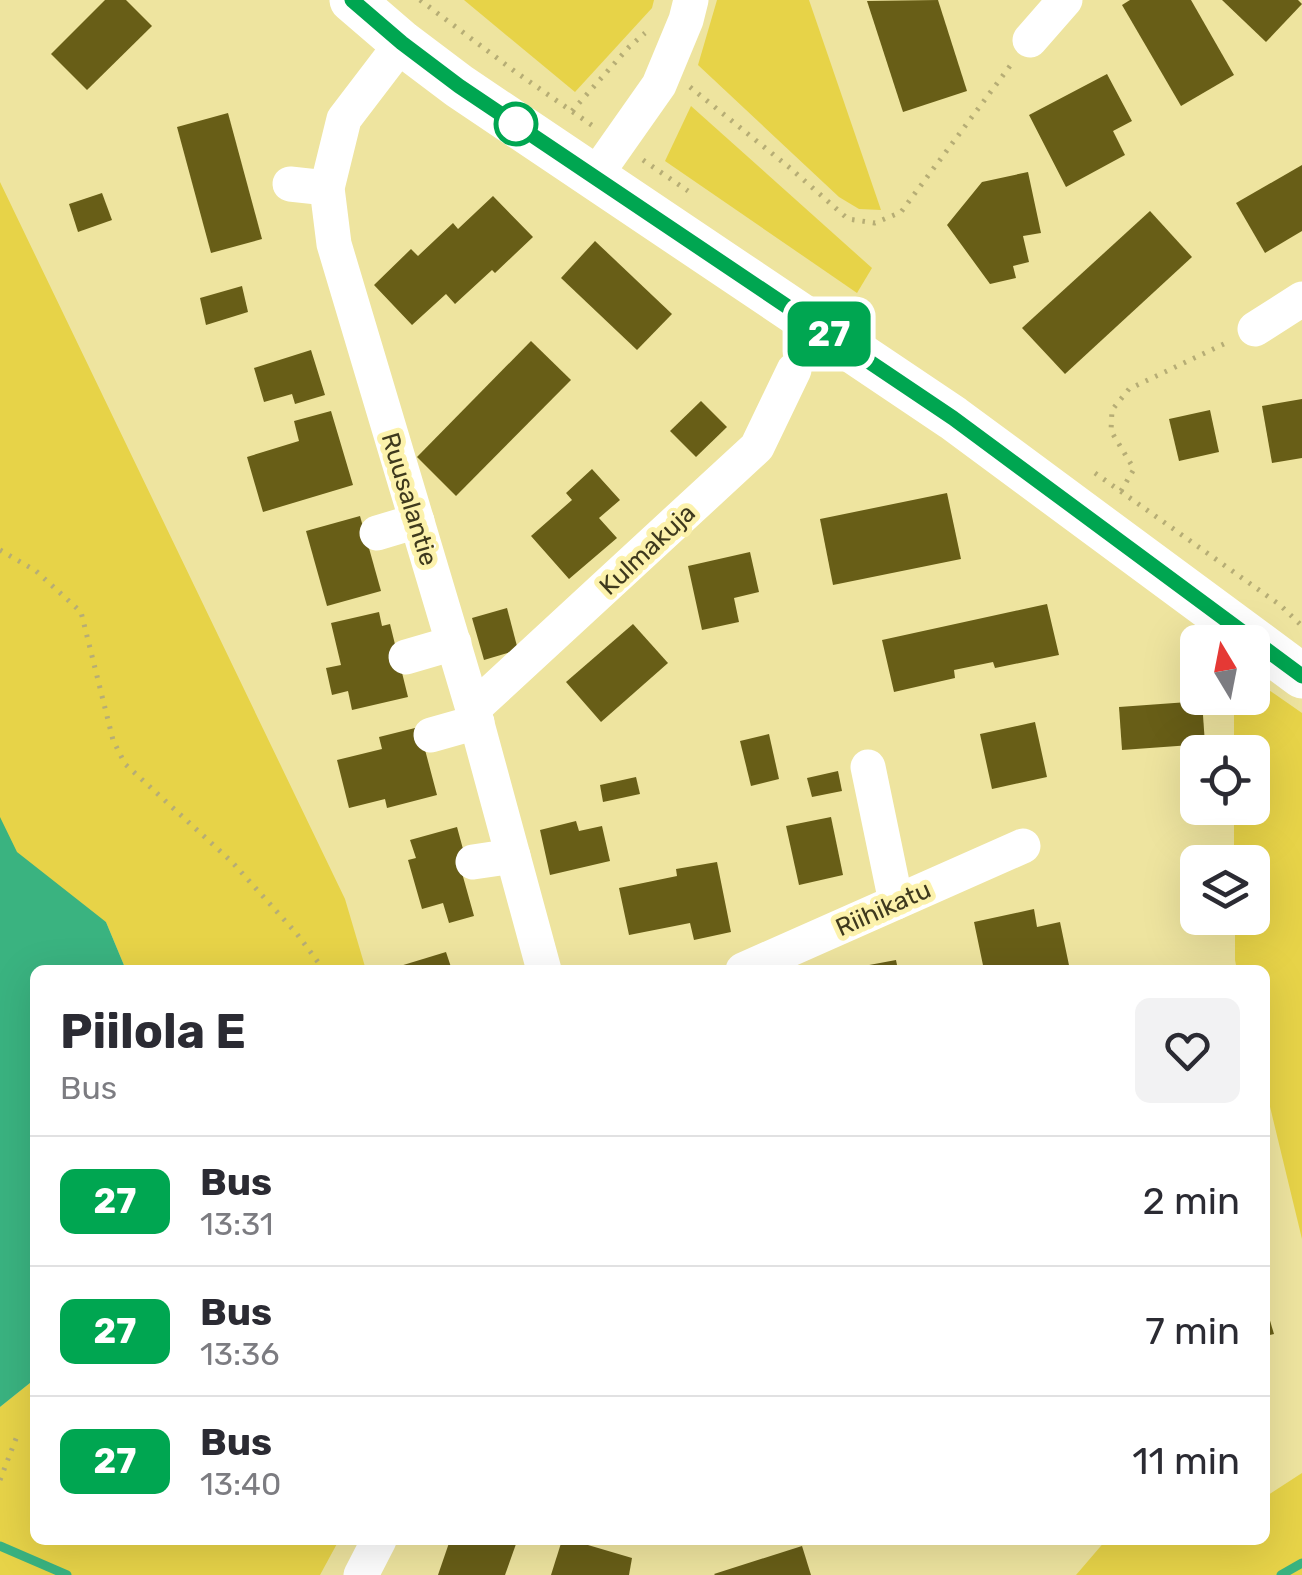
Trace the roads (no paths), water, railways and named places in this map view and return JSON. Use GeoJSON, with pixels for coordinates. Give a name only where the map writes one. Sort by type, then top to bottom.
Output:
{"type":"FeatureCollection","features":[{"type":"Feature","properties":{"kind":"main road"},"geometry":{"type":"LineString","coordinates":[[352,0],[459,86],[967,428],[1302,676]]}},
{"type":"Feature","properties":{"kind":"street"},"geometry":{"type":"LineString","coordinates":[[595,176],[659,84],[691,0]]}},
{"type":"Feature","properties":{"kind":"street"},"geometry":{"type":"LineString","coordinates":[[1030,40],[1065,0]]}},
{"type":"Feature","properties":{"kind":"street","name":"Ruusalantie"},"geometry":{"type":"LineString","coordinates":[[402,43],[344,118],[330,123],[327,188],[338,306],[385,468],[417,521],[543,965]]}},
{"type":"Feature","properties":{"kind":"street"},"geometry":{"type":"LineString","coordinates":[[290,184],[327,188]]}},
{"type":"Feature","properties":{"kind":"street"},"geometry":{"type":"LineString","coordinates":[[1255,329],[1302,299]]}},
{"type":"Feature","properties":{"kind":"street","name":"Kulmakuja"},"geometry":{"type":"LineString","coordinates":[[475,716],[758,447],[794,370]]}},
{"type":"Feature","properties":{"kind":"street"},"geometry":{"type":"LineString","coordinates":[[377,533],[417,521]]}},
{"type":"Feature","properties":{"kind":"street"},"geometry":{"type":"LineString","coordinates":[[406,657],[454,643]]}},
{"type":"Feature","properties":{"kind":"street"},"geometry":{"type":"LineString","coordinates":[[432,736],[475,716]]}},
{"type":"Feature","properties":{"kind":"street"},"geometry":{"type":"LineString","coordinates":[[868,767],[896,902]]}},
{"type":"Feature","properties":{"kind":"street","name":"Riihikatu"},"geometry":{"type":"LineString","coordinates":[[754,965],[1023,846]]}},
{"type":"Feature","properties":{"kind":"street"},"geometry":{"type":"LineString","coordinates":[[473,862],[513,856]]}},
{"type":"Feature","properties":{"kind":"street"},"geometry":{"type":"LineString","coordinates":[[361,1575],[376,1545]]}},
{"type":"Feature","properties":{"kind":"waterway"},"geometry":{"type":"LineString","coordinates":[[0,1546],[67,1575]]}},
{"type":"Feature","properties":{"kind":"waterway"},"geometry":{"type":"LineString","coordinates":[[1281,1575],[1302,1563]]}}]}
